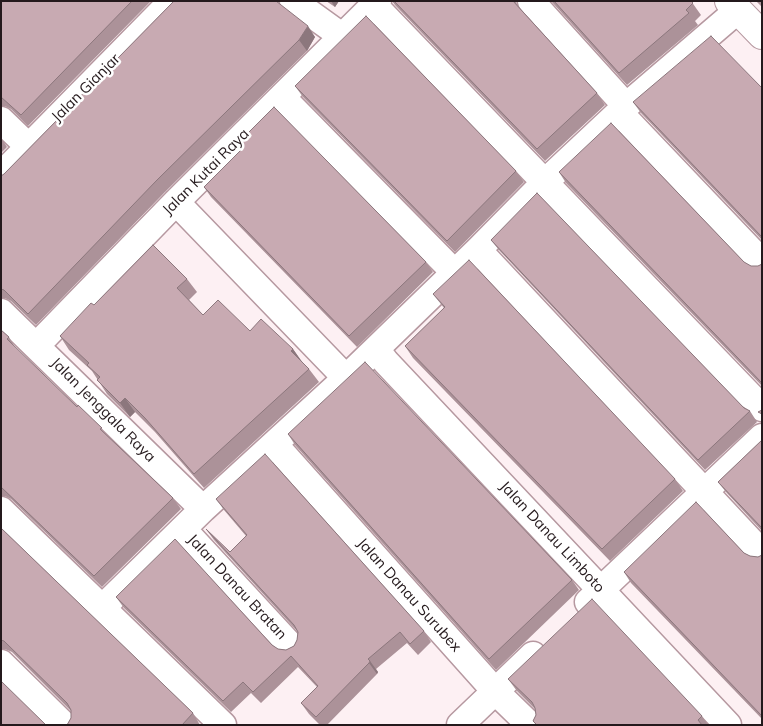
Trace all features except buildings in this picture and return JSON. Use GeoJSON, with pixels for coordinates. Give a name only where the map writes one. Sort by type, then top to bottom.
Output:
{"type":"FeatureCollection","features":[{"type":"Feature","properties":{"kind":"street","name":"Jalan Gianjar"},"geometry":{"type":"LineString","coordinates":[[1,175],[172,1]]}},
{"type":"Feature","properties":{"kind":"street"},"geometry":{"type":"LineString","coordinates":[[293,1],[343,37]]}},
{"type":"Feature","properties":{"kind":"street"},"geometry":{"type":"LineString","coordinates":[[531,1],[623,109],[762,262]]}},
{"type":"Feature","properties":{"kind":"street"},"geometry":{"type":"LineString","coordinates":[[376,3],[762,408]]}},
{"type":"Feature","properties":{"kind":"street","name":"Jalan Kutai Raya"},"geometry":{"type":"LineString","coordinates":[[37,345],[176,202],[376,3]]}},
{"type":"Feature","properties":{"kind":"street"},"geometry":{"type":"LineString","coordinates":[[102,608],[203,509],[282,453],[346,378],[545,182],[732,4],[762,35]]}},
{"type":"Feature","properties":{"kind":"street"},"geometry":{"type":"LineString","coordinates":[[282,97],[454,272]]}},
{"type":"Feature","properties":{"kind":"street"},"geometry":{"type":"LineString","coordinates":[[1,120],[28,146]]}},
{"type":"Feature","properties":{"kind":"street"},"geometry":{"type":"LineString","coordinates":[[176,202],[346,378]]}},
{"type":"Feature","properties":{"kind":"street"},"geometry":{"type":"LineString","coordinates":[[478,250],[762,553]]}},
{"type":"Feature","properties":{"kind":"street","name":"Jalan Jenggala Raya"},"geometry":{"type":"LineString","coordinates":[[1,312],[37,345],[203,509]]}},
{"type":"Feature","properties":{"kind":"street","name":"Jalan Danau Limboto"},"geometry":{"type":"LineString","coordinates":[[376,349],[386,362],[728,725]]}},
{"type":"Feature","properties":{"kind":"street"},"geometry":{"type":"LineString","coordinates":[[573,617],[762,437]]}},
{"type":"Feature","properties":{"kind":"street","name":"Jalan Danau Surubex"},"geometry":{"type":"LineString","coordinates":[[282,453],[495,691],[530,725]]}},
{"type":"Feature","properties":{"kind":"street"},"geometry":{"type":"LineString","coordinates":[[4,517],[102,608],[223,725]]}},
{"type":"Feature","properties":{"kind":"street","name":"Jalan Danau Bratan"},"geometry":{"type":"LineString","coordinates":[[184,529],[291,646]]}},
{"type":"Feature","properties":{"kind":"street"},"geometry":{"type":"LineString","coordinates":[[460,725],[552,637]]}},
{"type":"Feature","properties":{"kind":"street"},"geometry":{"type":"LineString","coordinates":[[1,663],[64,725]]}}]}
